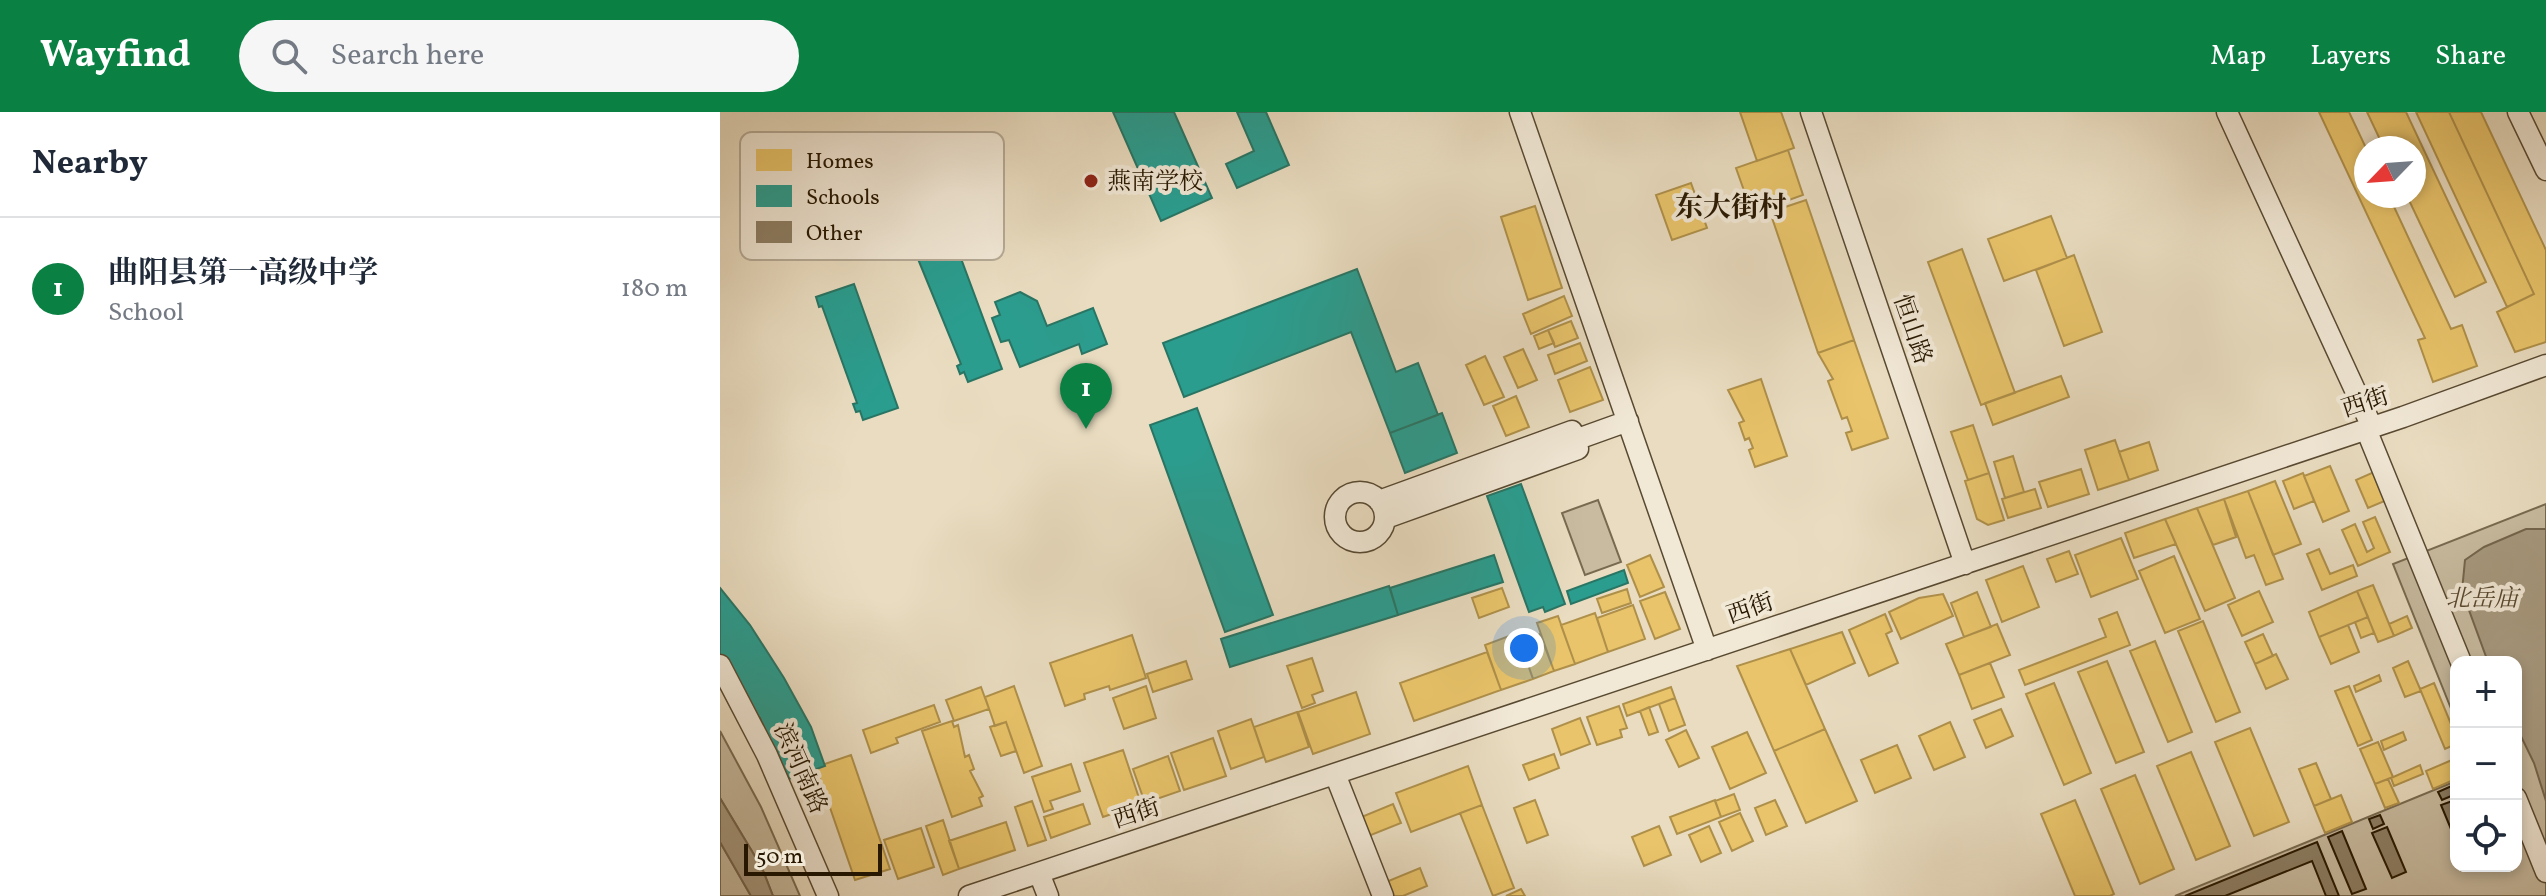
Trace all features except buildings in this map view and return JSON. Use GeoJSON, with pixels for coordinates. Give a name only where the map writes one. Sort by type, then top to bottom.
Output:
{"type":"FeatureCollection","features":[{"type":"Feature","properties":{"kind":"street"},"geometry":{"type":"LineString","coordinates":[[1520,112],[1707,650]]}},
{"type":"Feature","properties":{"kind":"street","name":"恒山路"},"geometry":{"type":"LineString","coordinates":[[1811,112],[1965,564]]}},
{"type":"Feature","properties":{"kind":"street"},"geometry":{"type":"LineString","coordinates":[[2227,112],[2369,428],[2459,656]]}},
{"type":"Feature","properties":{"kind":"street"},"geometry":{"type":"LineString","coordinates":[[2518,112],[2546,170]]}},
{"type":"Feature","properties":{"kind":"street","name":"西街"},"geometry":{"type":"LineString","coordinates":[[969,896],[2369,428],[2546,365]]}},
{"type":"Feature","properties":{"kind":"street"},"geometry":{"type":"LineString","coordinates":[[1382,510],[1578,449],[1575,440],[1628,421]]}},
{"type":"Feature","properties":{"kind":"street","name":"滨河南路"},"geometry":{"type":"LineString","coordinates":[[720,665],[762,743],[828,896]]}},
{"type":"Feature","properties":{"kind":"street"},"geometry":{"type":"LineString","coordinates":[[1335,774],[1383,896]]}},
{"type":"Feature","properties":{"kind":"street"},"geometry":{"type":"LineString","coordinates":[[2517,800],[2546,872]]}},
{"type":"Feature","properties":{"kind":"street"},"geometry":{"type":"LineString","coordinates":[[1039,873],[1048,896]]}},
{"type":"Feature","properties":{"kind":"green space"},"geometry":{"type":"Polygon","coordinates":[[[1598,500],[1621,562],[1585,575],[1562,513],[1598,500]]]}},
{"type":"Feature","properties":{"kind":"green space","name":"北岳庙"},"geometry":{"type":"Polygon","coordinates":[[[2546,504],[2546,896],[2175,896],[2450,783],[2450,872],[2522,872],[2522,656],[2450,656],[2450,706],[2393,564],[2546,504]]]}},
{"type":"Feature","properties":{"kind":"green space"},"geometry":{"type":"Polygon","coordinates":[[[720,731],[761,807],[800,896],[773,896],[762,868],[720,798],[720,731]]]}},
{"type":"Feature","properties":{"kind":"green space"},"geometry":{"type":"Polygon","coordinates":[[[720,842],[751,896],[720,896],[720,842]]]}},
{"type":"Feature","properties":{"kind":"shaded area"},"geometry":{"type":"Polygon","coordinates":[[[2526,529],[2546,529],[2546,801],[2522,738],[2522,656],[2486,656],[2462,591],[2465,560],[2484,547],[2526,529]]]}},
{"type":"Feature","properties":{"kind":"shaded area"},"geometry":{"type":"Polygon","coordinates":[[[720,798],[762,868],[773,896],[751,896],[720,842],[720,798]]]}},
{"type":"Feature","properties":{"kind":"place","name":"燕南学校"},"geometry":{"type":"Point","coordinates":[1091,181]}},
{"type":"Feature","properties":{"kind":"place","name":"曲阳县第一高级中学"},"geometry":{"type":"Point","coordinates":[1086,429]}},
{"type":"Feature","properties":{"kind":"district","name":"东大街村"},"geometry":{"type":"Point","coordinates":[1731,206]}}]}
